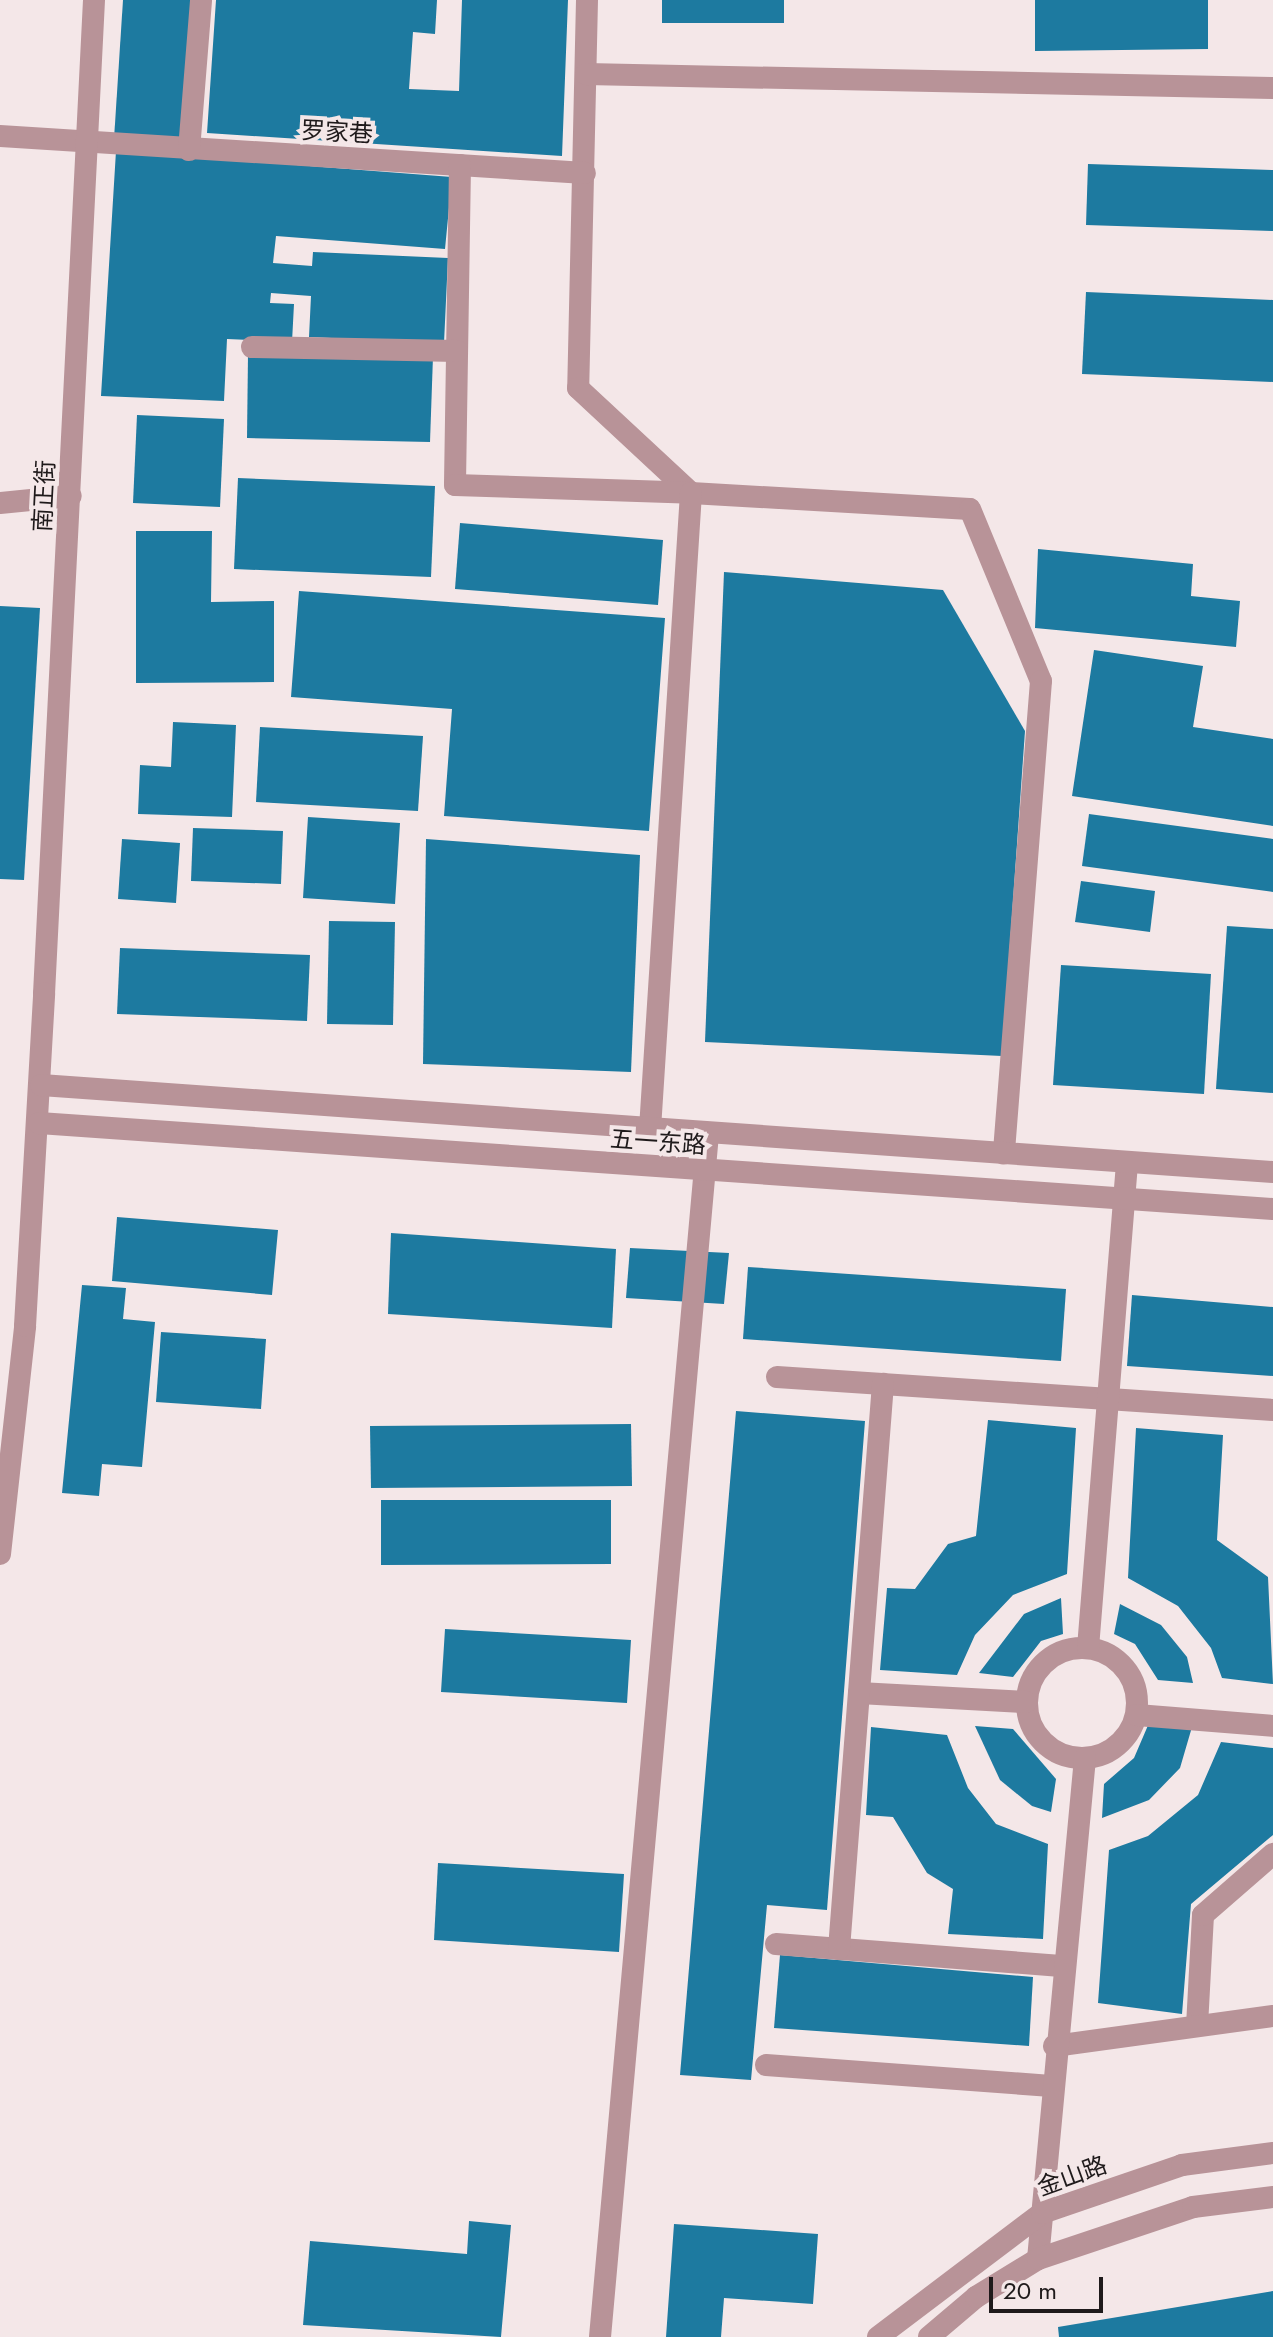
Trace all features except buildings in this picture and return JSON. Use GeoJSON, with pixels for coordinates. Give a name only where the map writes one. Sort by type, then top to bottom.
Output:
{"type":"FeatureCollection","features":[{"type":"Feature","properties":{"kind":"street","name":"南正街"},"geometry":{"type":"LineString","coordinates":[[0,1554],[39,1123],[94,0]]}},
{"type":"Feature","properties":{"kind":"street"},"geometry":{"type":"LineString","coordinates":[[189,150],[201,0]]}},
{"type":"Feature","properties":{"kind":"street"},"geometry":{"type":"LineString","coordinates":[[587,0],[578,388],[691,493]]}},
{"type":"Feature","properties":{"kind":"street"},"geometry":{"type":"LineString","coordinates":[[586,74],[1273,88]]}},
{"type":"Feature","properties":{"kind":"street","name":"罗家巷"},"geometry":{"type":"LineString","coordinates":[[0,136],[585,173]]}},
{"type":"Feature","properties":{"kind":"street"},"geometry":{"type":"LineString","coordinates":[[460,165],[455,485],[691,493],[970,509],[1041,681],[1004,1154]]}},
{"type":"Feature","properties":{"kind":"street"},"geometry":{"type":"LineString","coordinates":[[252,347],[457,351]]}},
{"type":"Feature","properties":{"kind":"street"},"geometry":{"type":"LineString","coordinates":[[650,1129],[691,493]]}},
{"type":"Feature","properties":{"kind":"street"},"geometry":{"type":"LineString","coordinates":[[0,503],[71,496]]}},
{"type":"Feature","properties":{"kind":"street","name":"五一东路"},"geometry":{"type":"LineString","coordinates":[[41,1085],[1273,1172]]}},
{"type":"Feature","properties":{"kind":"street","name":"五一东路"},"geometry":{"type":"LineString","coordinates":[[39,1123],[704,1172],[1273,1209]]}},
{"type":"Feature","properties":{"kind":"street"},"geometry":{"type":"LineString","coordinates":[[600,2337],[708,1133]]}},
{"type":"Feature","properties":{"kind":"street"},"geometry":{"type":"LineString","coordinates":[[1088,1648],[1127,1163]]}},
{"type":"Feature","properties":{"kind":"street"},"geometry":{"type":"LineString","coordinates":[[777,1377],[1273,1410]]}},
{"type":"Feature","properties":{"kind":"street"},"geometry":{"type":"LineString","coordinates":[[839,1949],[883,1384]]}},
{"type":"Feature","properties":{"kind":"street"},"geometry":{"type":"LineString","coordinates":[[1088,1648],[1130,1674],[1137,1715],[1120,1743],[1085,1758],[1041,1740],[1026,1702],[1047,1659],[1088,1648]]}},
{"type":"Feature","properties":{"kind":"street"},"geometry":{"type":"LineString","coordinates":[[859,1693],[1026,1702]]}},
{"type":"Feature","properties":{"kind":"street"},"geometry":{"type":"LineString","coordinates":[[1137,1715],[1273,1726]]}},
{"type":"Feature","properties":{"kind":"street"},"geometry":{"type":"LineString","coordinates":[[1038,2259],[1061,1966],[1085,1758]]}},
{"type":"Feature","properties":{"kind":"street"},"geometry":{"type":"LineString","coordinates":[[1197,2026],[1203,1915],[1273,1854]]}},
{"type":"Feature","properties":{"kind":"street"},"geometry":{"type":"LineString","coordinates":[[776,1944],[1061,1966]]}},
{"type":"Feature","properties":{"kind":"street"},"geometry":{"type":"LineString","coordinates":[[1054,2046],[1273,2016]]}},
{"type":"Feature","properties":{"kind":"street"},"geometry":{"type":"LineString","coordinates":[[766,2065],[1051,2086]]}},
{"type":"Feature","properties":{"kind":"street","name":"金山路"},"geometry":{"type":"LineString","coordinates":[[878,2337],[1042,2213],[1182,2165],[1273,2153]]}},
{"type":"Feature","properties":{"kind":"street"},"geometry":{"type":"LineString","coordinates":[[929,2337],[976,2297],[1038,2259],[1193,2207],[1273,2197]]}}]}
